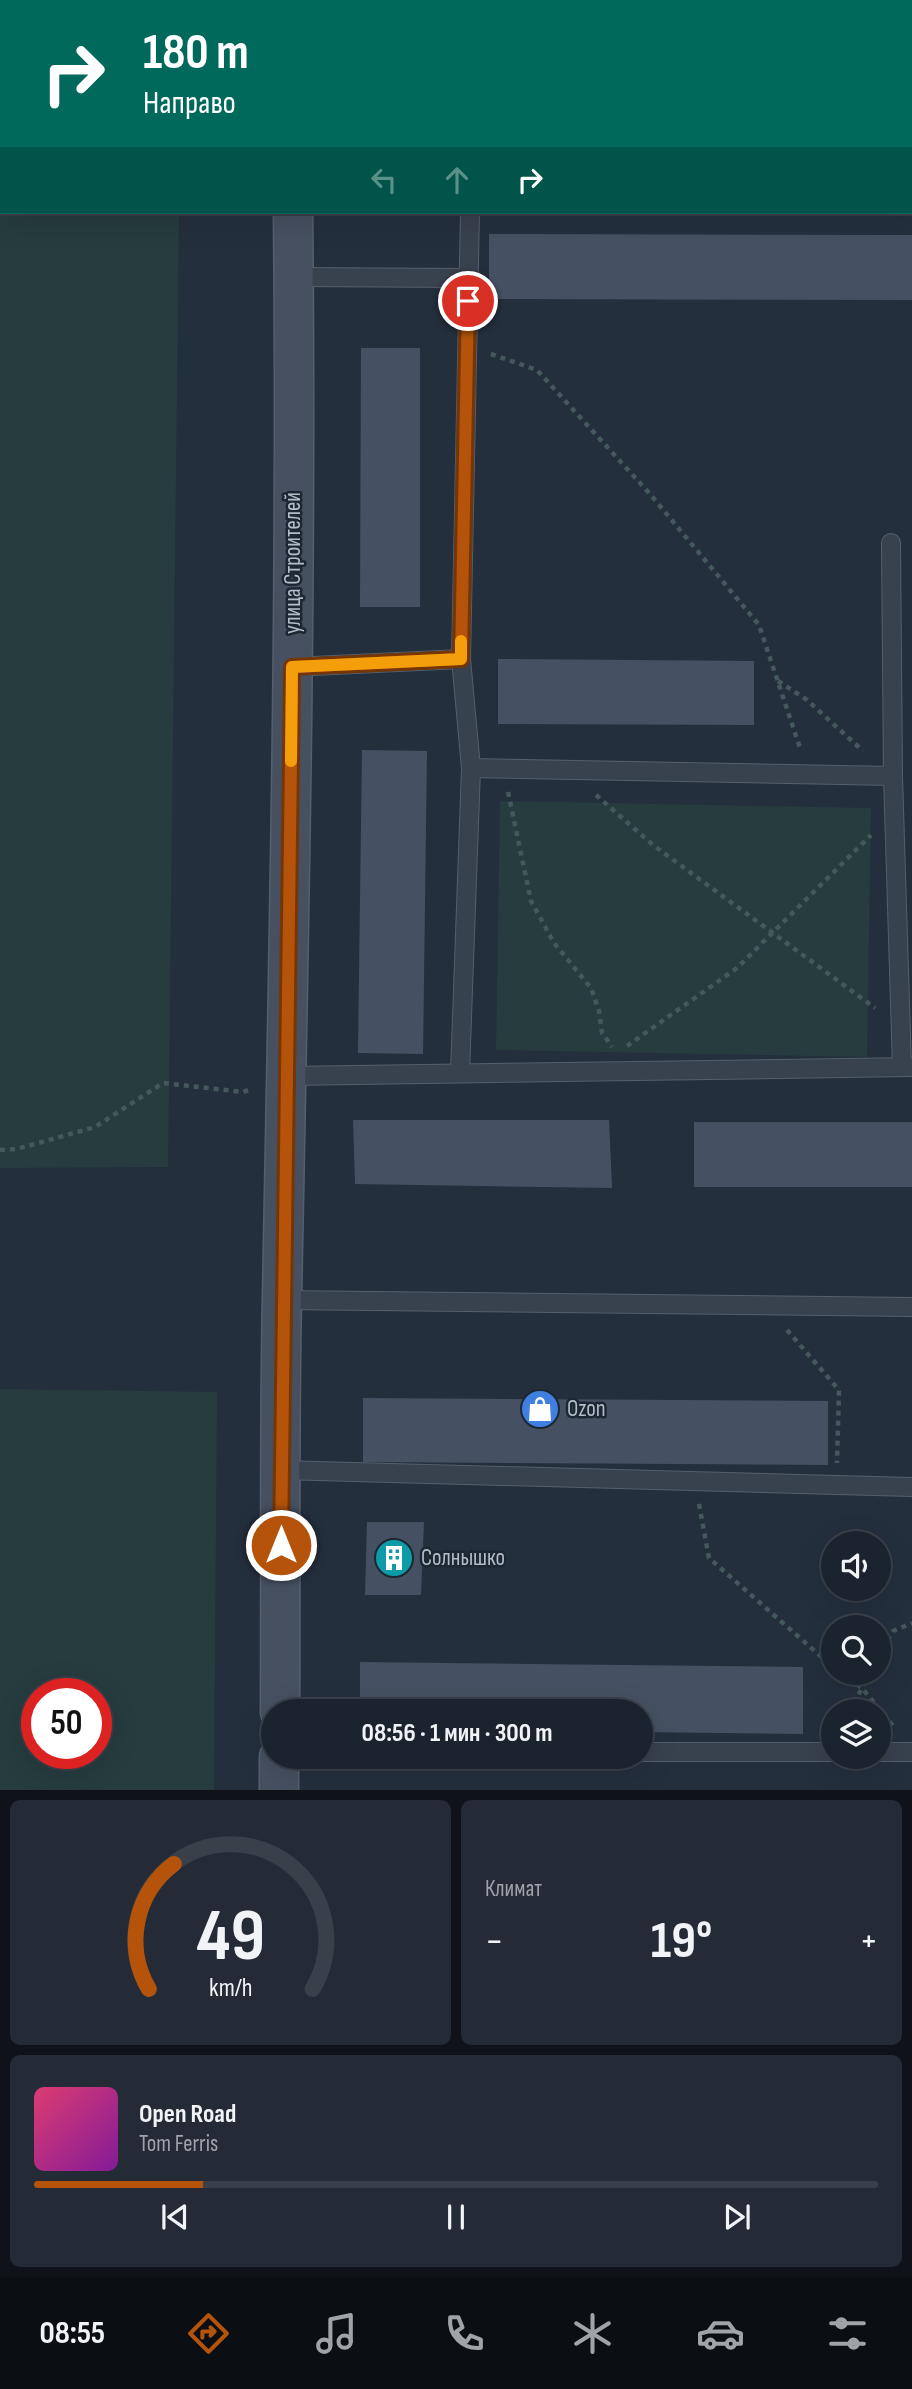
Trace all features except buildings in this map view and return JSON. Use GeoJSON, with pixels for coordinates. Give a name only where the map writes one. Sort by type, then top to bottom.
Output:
{"type":"FeatureCollection","features":[{"type":"Feature","properties":{"kind":"main road","name":"улица Строителей"},"geometry":{"type":"LineString","coordinates":[[280,1699],[282,1300],[288,1076],[292,667],[293,214]]}},
{"type":"Feature","properties":{"kind":"main road"},"geometry":{"type":"LineString","coordinates":[[279,1769],[279,1790]]}},
{"type":"Feature","properties":{"kind":"lane"},"geometry":{"type":"LineString","coordinates":[[460,1073],[471,768],[461,659],[470,214]]}},
{"type":"Feature","properties":{"kind":"lane"},"geometry":{"type":"LineString","coordinates":[[294,277],[468,278]]}},
{"type":"Feature","properties":{"kind":"lane"},"geometry":{"type":"LineString","coordinates":[[288,1076],[907,1067],[901,1027],[893,776],[891,543]]}},
{"type":"Feature","properties":{"kind":"lane"},"geometry":{"type":"LineString","coordinates":[[292,667],[461,659]]}},
{"type":"Feature","properties":{"kind":"lane"},"geometry":{"type":"LineString","coordinates":[[471,768],[893,776]]}},
{"type":"Feature","properties":{"kind":"lane"},"geometry":{"type":"LineString","coordinates":[[282,1300],[912,1307]]}},
{"type":"Feature","properties":{"kind":"lane"},"geometry":{"type":"LineString","coordinates":[[281,1469],[912,1487]]}},
{"type":"Feature","properties":{"kind":"lane"},"geometry":{"type":"LineString","coordinates":[[653,1752],[821,1752]]}},
{"type":"Feature","properties":{"kind":"lane"},"geometry":{"type":"LineString","coordinates":[[891,1752],[912,1752]]}},
{"type":"Feature","properties":{"kind":"path"},"geometry":{"type":"LineString","coordinates":[[467,346],[537,370],[650,494],[759,625],[810,775]]}},
{"type":"Feature","properties":{"kind":"path"},"geometry":{"type":"LineString","coordinates":[[777,680],[807,700],[893,776]]}},
{"type":"Feature","properties":{"kind":"path"},"geometry":{"type":"LineString","coordinates":[[493,768],[507,787],[510,796],[531,901],[554,943],[591,988],[599,1011],[602,1033],[617,1054]]}},
{"type":"Feature","properties":{"kind":"path"},"geometry":{"type":"LineString","coordinates":[[566,770],[653,845],[901,1027]]}},
{"type":"Feature","properties":{"kind":"path"},"geometry":{"type":"LineString","coordinates":[[592,1071],[737,968],[895,811]]}},
{"type":"Feature","properties":{"kind":"path"},"geometry":{"type":"LineString","coordinates":[[0,1150],[17,1149],[95,1127],[163,1083],[243,1092],[288,1076]]}},
{"type":"Feature","properties":{"kind":"path"},"geometry":{"type":"LineString","coordinates":[[766,1305],[839,1390],[837,1485]]}},
{"type":"Feature","properties":{"kind":"path"},"geometry":{"type":"LineString","coordinates":[[694,1481],[709,1558],[821,1656]]}},
{"type":"Feature","properties":{"kind":"path"},"geometry":{"type":"LineString","coordinates":[[891,1636],[894,1631],[912,1623]]}},
{"type":"Feature","properties":{"kind":"path"},"geometry":{"type":"LineString","coordinates":[[858,1685],[894,1727]]}},
{"type":"Feature","properties":{"kind":"path"},"geometry":{"type":"LineString","coordinates":[[856,1699],[864,1685]]}},
{"type":"Feature","properties":{"kind":"green space"},"geometry":{"type":"Polygon","coordinates":[[[0,214],[179,214],[168,1167],[0,1168],[0,214]]]}},
{"type":"Feature","properties":{"kind":"green space"},"geometry":{"type":"Polygon","coordinates":[[[500,801],[871,808],[867,1057],[496,1050],[500,801]]]}},
{"type":"Feature","properties":{"kind":"green space"},"geometry":{"type":"Polygon","coordinates":[[[0,1389],[217,1392],[214,1790],[0,1790],[0,1389]]]}},
{"type":"Feature","properties":{"kind":"slow traffic"},"geometry":{"type":"LineString","coordinates":[[291,761],[292,667],[461,659],[461,641]]}},
{"type":"Feature","properties":{"kind":"place","name":"Ozon"},"geometry":{"type":"Point","coordinates":[540,1409]}},
{"type":"Feature","properties":{"kind":"place","name":"Солнышко"},"geometry":{"type":"Point","coordinates":[394,1558]}},
{"type":"Feature","properties":{"kind":"route"},"geometry":{"type":"LineString","coordinates":[[281,1545],[292,667],[461,659],[468,301]]}}]}
